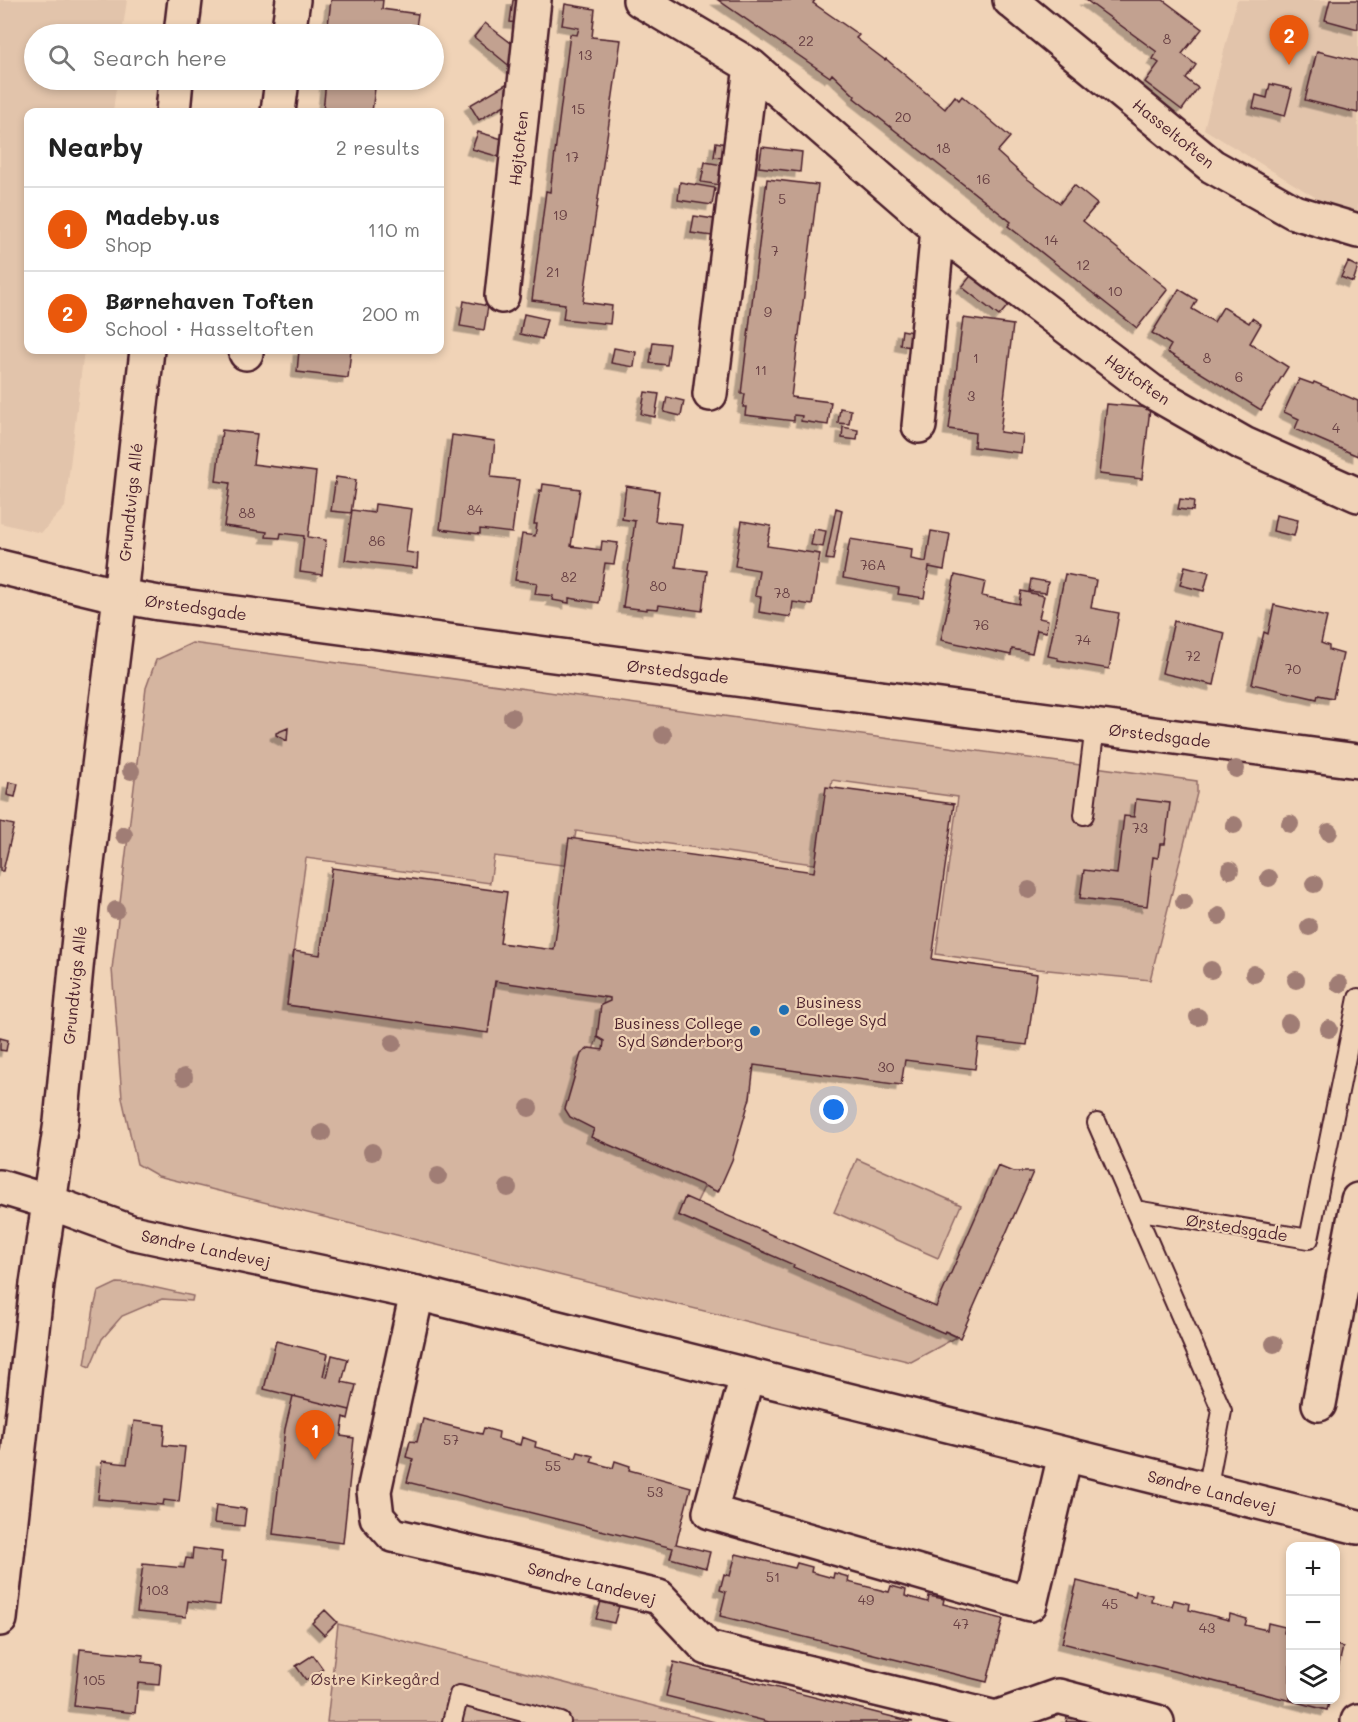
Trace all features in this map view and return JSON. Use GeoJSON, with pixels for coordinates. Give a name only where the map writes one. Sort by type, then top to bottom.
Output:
{"type":"FeatureCollection","features":[{"type":"Feature","properties":{"kind":"street"},"geometry":{"type":"LineString","coordinates":[[182,24],[185,0]]}},
{"type":"Feature","properties":{"kind":"street"},"geometry":{"type":"LineString","coordinates":[[289,24],[293,0]]}},
{"type":"Feature","properties":{"kind":"street","name":"Højtoften"},"geometry":{"type":"LineString","coordinates":[[502,296],[534,0]]}},
{"type":"Feature","properties":{"kind":"street","name":"Højtoften"},"geometry":{"type":"LineString","coordinates":[[640,0],[751,66],[938,229],[1151,391],[1244,444],[1358,495]]}},
{"type":"Feature","properties":{"kind":"street","name":"Hasseltoften"},"geometry":{"type":"LineString","coordinates":[[1010,0],[1212,166],[1294,212],[1358,231]]}},
{"type":"Feature","properties":{"kind":"street"},"geometry":{"type":"LineString","coordinates":[[710,394],[751,66]]}},
{"type":"Feature","properties":{"kind":"street"},"geometry":{"type":"LineString","coordinates":[[173,108],[175,90]]}},
{"type":"Feature","properties":{"kind":"street"},"geometry":{"type":"LineString","coordinates":[[278,108],[281,90]]}},
{"type":"Feature","properties":{"kind":"street"},"geometry":{"type":"LineString","coordinates":[[919,426],[938,229]]}},
{"type":"Feature","properties":{"kind":"street","name":"Grundtvigs Allé"},"geometry":{"type":"LineString","coordinates":[[0,1619],[37,1284],[61,1122],[83,896],[120,596],[147,354]]}},
{"type":"Feature","properties":{"kind":"street","name":"Ørstedsgade"},"geometry":{"type":"LineString","coordinates":[[0,567],[159,603],[1358,761]]}},
{"type":"Feature","properties":{"kind":"street","name":"Søndre Landevej"},"geometry":{"type":"LineString","coordinates":[[0,1187],[131,1232],[417,1293],[1358,1527]]}},
{"type":"Feature","properties":{"kind":"street"},"geometry":{"type":"LineString","coordinates":[[1319,1404],[1358,1200]]}},
{"type":"Feature","properties":{"kind":"street","name":"Søndre Landevej"},"geometry":{"type":"LineString","coordinates":[[417,1293],[374,1491],[377,1517],[393,1535],[659,1597],[707,1648],[718,1651],[996,1718],[1058,1696],[1157,1722]]}},
{"type":"Feature","properties":{"kind":"street"},"geometry":{"type":"LineString","coordinates":[[747,1376],[710,1512],[1030,1604],[1065,1455]]}},
{"type":"Feature","properties":{"kind":"lane"},"geometry":{"type":"LineString","coordinates":[[1084,815],[1095,726]]}},
{"type":"Feature","properties":{"kind":"lane","name":"Ørstedsgade"},"geometry":{"type":"LineString","coordinates":[[1135,1210],[1309,1239],[1358,998]]}},
{"type":"Feature","properties":{"kind":"lane"},"geometry":{"type":"LineString","coordinates":[[1097,1123],[1222,1411],[1207,1490]]}},
{"type":"Feature","properties":{"kind":"lane"},"geometry":{"type":"LineString","coordinates":[[452,1722],[459,1695],[561,1722]]}},
{"type":"Feature","properties":{"kind":"shaded area"},"geometry":{"type":"Polygon","coordinates":[[[0,0],[127,0],[123,24],[24,24],[24,90],[116,90],[114,108],[24,108],[24,354],[84,354],[65,507],[41,533],[0,523],[0,0]]]}},
{"type":"Feature","properties":{"kind":"shaded area"},"geometry":{"type":"Polygon","coordinates":[[[1237,0],[1358,0],[1358,217],[1336,210],[1204,129],[1237,0]]]}},
{"type":"Feature","properties":{"kind":"green space"},"geometry":{"type":"Polygon","coordinates":[[[192,643],[1197,781],[1197,793],[1150,980],[1038,969],[936,954],[958,797],[832,780],[820,865],[576,831],[570,866],[494,856],[490,883],[306,858],[287,998],[489,1026],[497,975],[605,990],[600,1031],[571,1109],[707,1181],[689,1218],[957,1337],[911,1362],[158,1176],[137,1164],[122,1098],[112,969],[146,688],[156,660],[192,643]]]}},
{"type":"Feature","properties":{"kind":"green space"},"geometry":{"type":"Polygon","coordinates":[[[857,1159],[961,1205],[938,1258],[834,1212],[857,1159]]]}},
{"type":"Feature","properties":{"kind":"green space"},"geometry":{"type":"Polygon","coordinates":[[[117,1283],[139,1284],[193,1296],[192,1301],[162,1299],[122,1316],[102,1339],[90,1367],[85,1365],[98,1292],[117,1283]]]}},
{"type":"Feature","properties":{"kind":"green space","name":"Østre Kirkegård"},"geometry":{"type":"Polygon","coordinates":[[[338,1624],[715,1722],[327,1722],[338,1624]]]}},
{"type":"Feature","properties":{"kind":"building"},"geometry":{"type":"Polygon","coordinates":[[[331,0],[383,0],[382,9],[418,14],[416,24],[328,24],[331,0]]]}},
{"type":"Feature","properties":{"kind":"building"},"geometry":{"type":"Polygon","coordinates":[[[513,0],[531,0],[528,24],[510,22],[513,0]]]}},
{"type":"Feature","properties":{"kind":"building"},"geometry":{"type":"Polygon","coordinates":[[[718,0],[815,0],[813,3],[859,35],[856,38],[886,59],[945,109],[955,96],[959,100],[962,96],[1010,137],[997,152],[1025,177],[1060,203],[1074,185],[1097,204],[1083,221],[1168,289],[1137,328],[1008,226],[1011,222],[854,98],[855,96],[832,74],[830,77],[718,0]]]}},
{"type":"Feature","properties":{"kind":"building"},"geometry":{"type":"Polygon","coordinates":[[[1086,0],[1163,0],[1202,29],[1182,54],[1196,65],[1186,79],[1198,88],[1182,110],[1145,82],[1159,63],[1153,59],[1157,52],[1086,0]]]}},
{"type":"Feature","properties":{"kind":"building"},"geometry":{"type":"Polygon","coordinates":[[[1330,0],[1358,0],[1358,29],[1325,20],[1330,0]]]}},
{"type":"Feature","properties":{"kind":"building"},"geometry":{"type":"Polygon","coordinates":[[[565,4],[595,9],[592,37],[621,40],[583,302],[612,306],[610,324],[563,319],[565,304],[532,300],[546,191],[550,192],[570,34],[577,35],[579,28],[562,25],[565,4]]]}},
{"type":"Feature","properties":{"kind":"building"},"geometry":{"type":"Polygon","coordinates":[[[485,23],[524,53],[512,68],[474,37],[485,23]]]}},
{"type":"Feature","properties":{"kind":"building"},"geometry":{"type":"Polygon","coordinates":[[[1317,51],[1358,61],[1358,113],[1305,100],[1317,51]]]}},
{"type":"Feature","properties":{"kind":"building"},"geometry":{"type":"Polygon","coordinates":[[[511,81],[520,96],[479,120],[470,105],[511,81]]]}},
{"type":"Feature","properties":{"kind":"building"},"geometry":{"type":"Polygon","coordinates":[[[1270,84],[1292,89],[1285,116],[1253,108],[1256,95],[1267,98],[1270,84]]]}},
{"type":"Feature","properties":{"kind":"building"},"geometry":{"type":"Polygon","coordinates":[[[325,90],[375,90],[372,108],[323,108],[325,90]]]}},
{"type":"Feature","properties":{"kind":"building"},"geometry":{"type":"Polygon","coordinates":[[[478,132],[506,140],[500,157],[472,149],[478,132]]]}},
{"type":"Feature","properties":{"kind":"building"},"geometry":{"type":"Polygon","coordinates":[[[716,142],[726,144],[724,158],[714,157],[716,142]]]}},
{"type":"Feature","properties":{"kind":"building"},"geometry":{"type":"Polygon","coordinates":[[[762,147],[802,152],[800,172],[759,167],[762,147]]]}},
{"type":"Feature","properties":{"kind":"building"},"geometry":{"type":"Polygon","coordinates":[[[705,162],[723,165],[720,185],[701,182],[705,162]]]}},
{"type":"Feature","properties":{"kind":"building"},"geometry":{"type":"Polygon","coordinates":[[[767,179],[818,185],[791,397],[831,402],[828,425],[801,421],[802,416],[794,415],[794,421],[745,415],[746,407],[743,407],[745,394],[741,394],[767,179]]]}},
{"type":"Feature","properties":{"kind":"building"},"geometry":{"type":"Polygon","coordinates":[[[680,182],[715,188],[712,205],[678,200],[680,182]]]}},
{"type":"Feature","properties":{"kind":"building"},"geometry":{"type":"Polygon","coordinates":[[[694,216],[714,219],[712,236],[691,233],[694,216]]]}},
{"type":"Feature","properties":{"kind":"building"},"geometry":{"type":"Polygon","coordinates":[[[1348,262],[1358,267],[1353,282],[1341,277],[1348,262]]]}},
{"type":"Feature","properties":{"kind":"building"},"geometry":{"type":"Polygon","coordinates":[[[973,273],[1010,303],[999,316],[962,287],[973,273]]]}},
{"type":"Feature","properties":{"kind":"building"},"geometry":{"type":"Polygon","coordinates":[[[1179,289],[1197,300],[1192,309],[1214,322],[1223,307],[1249,323],[1252,318],[1261,324],[1250,343],[1288,367],[1261,410],[1167,352],[1171,345],[1152,333],[1179,289]]]}},
{"type":"Feature","properties":{"kind":"building"},"geometry":{"type":"Polygon","coordinates":[[[464,301],[488,306],[484,330],[460,326],[464,301]]]}},
{"type":"Feature","properties":{"kind":"building"},"geometry":{"type":"Polygon","coordinates":[[[524,314],[547,319],[542,339],[520,334],[524,314]]]}},
{"type":"Feature","properties":{"kind":"building"},"geometry":{"type":"Polygon","coordinates":[[[963,318],[1013,325],[1000,432],[1023,435],[1021,453],[974,447],[975,433],[949,429],[963,318]]]}},
{"type":"Feature","properties":{"kind":"building"},"geometry":{"type":"Polygon","coordinates":[[[902,330],[912,332],[910,347],[900,345],[902,330]]]}},
{"type":"Feature","properties":{"kind":"building"},"geometry":{"type":"Polygon","coordinates":[[[653,342],[670,344],[667,365],[650,363],[653,342]]]}},
{"type":"Feature","properties":{"kind":"building"},"geometry":{"type":"Polygon","coordinates":[[[614,348],[636,352],[634,367],[611,363],[614,348]]]}},
{"type":"Feature","properties":{"kind":"building"},"geometry":{"type":"Polygon","coordinates":[[[299,354],[351,354],[348,378],[297,372],[299,354]]]}},
{"type":"Feature","properties":{"kind":"building"},"geometry":{"type":"Polygon","coordinates":[[[1299,379],[1313,384],[1314,382],[1358,401],[1358,456],[1295,429],[1299,419],[1284,412],[1299,379]]]}},
{"type":"Feature","properties":{"kind":"building"},"geometry":{"type":"Polygon","coordinates":[[[645,392],[659,394],[655,417],[641,414],[645,392]]]}},
{"type":"Feature","properties":{"kind":"building"},"geometry":{"type":"Polygon","coordinates":[[[667,397],[684,401],[681,416],[664,412],[667,397]]]}},
{"type":"Feature","properties":{"kind":"building"},"geometry":{"type":"Polygon","coordinates":[[[1107,404],[1150,408],[1142,479],[1099,474],[1107,404]]]}},
{"type":"Feature","properties":{"kind":"building"},"geometry":{"type":"Polygon","coordinates":[[[840,408],[851,410],[849,424],[838,423],[840,408]]]}},
{"type":"Feature","properties":{"kind":"building"},"geometry":{"type":"Polygon","coordinates":[[[843,427],[858,430],[857,440],[842,438],[843,427]]]}},
{"type":"Feature","properties":{"kind":"building"},"geometry":{"type":"Polygon","coordinates":[[[222,430],[257,434],[253,464],[316,472],[308,537],[326,540],[322,575],[300,572],[304,536],[281,533],[280,538],[266,537],[267,532],[224,526],[230,483],[216,481],[222,430]]]}},
{"type":"Feature","properties":{"kind":"building"},"geometry":{"type":"Polygon","coordinates":[[[452,435],[495,441],[491,477],[519,480],[512,533],[480,529],[480,534],[440,529],[452,435]]]}},
{"type":"Feature","properties":{"kind":"building"},"geometry":{"type":"Polygon","coordinates":[[[336,477],[356,480],[351,513],[331,511],[336,477]]]}},
{"type":"Feature","properties":{"kind":"building"},"geometry":{"type":"Polygon","coordinates":[[[543,484],[580,489],[571,546],[601,550],[602,541],[618,543],[614,564],[605,563],[599,603],[569,598],[569,603],[552,600],[553,596],[535,594],[537,583],[515,580],[522,534],[535,536],[537,524],[534,524],[543,484]]]}},
{"type":"Feature","properties":{"kind":"building"},"geometry":{"type":"Polygon","coordinates":[[[626,486],[659,491],[655,521],[682,524],[676,567],[707,571],[702,611],[659,605],[658,609],[647,608],[647,610],[623,607],[635,521],[622,519],[626,486]]]}},
{"type":"Feature","properties":{"kind":"building"},"geometry":{"type":"Polygon","coordinates":[[[1180,499],[1194,501],[1193,511],[1178,509],[1180,499]]]}},
{"type":"Feature","properties":{"kind":"building"},"geometry":{"type":"Polygon","coordinates":[[[375,504],[412,509],[406,552],[418,554],[417,568],[345,560],[352,510],[374,513],[375,504]]]}},
{"type":"Feature","properties":{"kind":"building"},"geometry":{"type":"Polygon","coordinates":[[[836,508],[842,510],[833,560],[826,559],[836,508]]]}},
{"type":"Feature","properties":{"kind":"building"},"geometry":{"type":"Polygon","coordinates":[[[1276,515],[1298,520],[1294,536],[1273,531],[1276,515]]]}},
{"type":"Feature","properties":{"kind":"building"},"geometry":{"type":"Polygon","coordinates":[[[742,521],[771,526],[767,546],[820,554],[812,605],[793,602],[791,617],[759,612],[761,597],[755,596],[759,570],[735,566],[742,521]]]}},
{"type":"Feature","properties":{"kind":"building"},"geometry":{"type":"Polygon","coordinates":[[[814,529],[826,531],[823,547],[811,545],[814,529]]]}},
{"type":"Feature","properties":{"kind":"building"},"geometry":{"type":"Polygon","coordinates":[[[931,531],[950,534],[944,570],[929,567],[924,598],[898,594],[899,588],[843,578],[850,539],[912,549],[911,559],[926,562],[931,531]]]}},
{"type":"Feature","properties":{"kind":"building"},"geometry":{"type":"Polygon","coordinates":[[[1185,566],[1209,572],[1204,591],[1180,585],[1185,566]]]}},
{"type":"Feature","properties":{"kind":"building"},"geometry":{"type":"Polygon","coordinates":[[[1065,574],[1096,580],[1091,608],[1119,613],[1109,669],[1058,660],[1058,658],[1048,656],[1065,574]]]}},
{"type":"Feature","properties":{"kind":"building"},"geometry":{"type":"Polygon","coordinates":[[[955,575],[985,582],[982,596],[1019,604],[1021,591],[1044,596],[1039,618],[1048,620],[1046,632],[1037,630],[1032,653],[1012,649],[1011,655],[941,640],[955,575]]]}},
{"type":"Feature","properties":{"kind":"building"},"geometry":{"type":"Polygon","coordinates":[[[1031,579],[1048,582],[1046,593],[1029,591],[1031,579]]]}},
{"type":"Feature","properties":{"kind":"building"},"geometry":{"type":"Polygon","coordinates":[[[1274,605],[1327,617],[1321,643],[1329,646],[1329,650],[1343,654],[1333,698],[1318,695],[1317,699],[1252,684],[1264,632],[1268,634],[1274,605]]]}},
{"type":"Feature","properties":{"kind":"building"},"geometry":{"type":"Polygon","coordinates":[[[1174,621],[1225,633],[1214,685],[1162,673],[1174,621]]]}},
{"type":"Feature","properties":{"kind":"building"},"geometry":{"type":"Polygon","coordinates":[[[288,728],[287,741],[276,735],[276,733],[288,728]]]}},
{"type":"Feature","properties":{"kind":"building"},"geometry":{"type":"Polygon","coordinates":[[[9,782],[18,784],[15,797],[7,795],[9,782]]]}},
{"type":"Feature","properties":{"kind":"building"},"geometry":{"type":"Polygon","coordinates":[[[826,787],[954,804],[932,959],[1037,974],[1027,1045],[979,1039],[975,1069],[905,1060],[901,1085],[754,1065],[750,1098],[732,1160],[718,1192],[591,1137],[594,1129],[570,1117],[565,1109],[581,1054],[589,1048],[603,1050],[604,1041],[597,1037],[601,1005],[610,1001],[610,998],[495,981],[488,1033],[287,1005],[294,951],[320,955],[332,868],[507,892],[500,943],[554,950],[569,838],[814,872],[826,787]]]}},
{"type":"Feature","properties":{"kind":"building"},"geometry":{"type":"Polygon","coordinates":[[[1136,799],[1170,803],[1165,844],[1160,844],[1158,858],[1153,857],[1147,906],[1080,898],[1084,870],[1117,874],[1124,816],[1134,817],[1136,799]]]}},
{"type":"Feature","properties":{"kind":"building"},"geometry":{"type":"Polygon","coordinates":[[[0,822],[14,825],[3,871],[0,871],[0,822]]]}},
{"type":"Feature","properties":{"kind":"building"},"geometry":{"type":"Polygon","coordinates":[[[0,1038],[8,1040],[6,1051],[0,1050],[0,1038]]]}},
{"type":"Feature","properties":{"kind":"building"},"geometry":{"type":"Polygon","coordinates":[[[998,1166],[1013,1172],[1033,1172],[960,1338],[945,1331],[944,1333],[678,1215],[685,1197],[936,1307],[998,1166]]]}},
{"type":"Feature","properties":{"kind":"building"},"geometry":{"type":"Polygon","coordinates":[[[276,1341],[328,1354],[323,1376],[327,1377],[332,1355],[348,1359],[342,1382],[356,1385],[350,1410],[264,1389],[276,1341]]]}},
{"type":"Feature","properties":{"kind":"building"},"geometry":{"type":"Polygon","coordinates":[[[293,1396],[350,1410],[348,1419],[344,1417],[341,1436],[354,1438],[343,1543],[273,1534],[285,1429],[293,1396]]]}},
{"type":"Feature","properties":{"kind":"building"},"geometry":{"type":"Polygon","coordinates":[[[423,1419],[482,1434],[484,1428],[499,1432],[498,1439],[520,1445],[522,1437],[536,1442],[535,1447],[576,1458],[578,1452],[593,1456],[591,1462],[613,1468],[615,1461],[630,1466],[629,1470],[691,1487],[676,1544],[710,1552],[706,1568],[670,1558],[673,1548],[407,1482],[413,1459],[406,1457],[410,1441],[417,1442],[423,1419]]]}},
{"type":"Feature","properties":{"kind":"building"},"geometry":{"type":"Polygon","coordinates":[[[134,1421],[165,1425],[163,1445],[185,1447],[179,1502],[164,1500],[163,1505],[98,1499],[102,1461],[127,1464],[134,1421]]]}},
{"type":"Feature","properties":{"kind":"building"},"geometry":{"type":"Polygon","coordinates":[[[216,1505],[246,1509],[244,1526],[214,1523],[216,1505]]]}},
{"type":"Feature","properties":{"kind":"building"},"geometry":{"type":"Polygon","coordinates":[[[193,1548],[222,1552],[221,1562],[225,1562],[220,1605],[188,1601],[186,1617],[137,1612],[143,1564],[184,1568],[186,1558],[192,1559],[193,1548]]]}},
{"type":"Feature","properties":{"kind":"building"},"geometry":{"type":"Polygon","coordinates":[[[736,1554],[795,1568],[797,1563],[812,1567],[811,1572],[833,1578],[834,1573],[849,1577],[848,1582],[889,1592],[891,1586],[906,1590],[905,1596],[928,1602],[929,1596],[944,1599],[943,1604],[1003,1619],[987,1682],[720,1616],[726,1592],[720,1590],[724,1574],[730,1576],[736,1554]]]}},
{"type":"Feature","properties":{"kind":"building"},"geometry":{"type":"Polygon","coordinates":[[[1077,1581],[1135,1596],[1136,1591],[1152,1595],[1151,1601],[1172,1606],[1174,1600],[1190,1604],[1189,1610],[1229,1620],[1230,1614],[1247,1619],[1245,1625],[1267,1630],[1268,1623],[1285,1627],[1286,1700],[1062,1643],[1077,1581]]]}},
{"type":"Feature","properties":{"kind":"building"},"geometry":{"type":"Polygon","coordinates":[[[601,1601],[619,1606],[614,1623],[596,1619],[601,1601]]]}},
{"type":"Feature","properties":{"kind":"building"},"geometry":{"type":"Polygon","coordinates":[[[325,1610],[337,1622],[324,1635],[312,1623],[325,1610]]]}},
{"type":"Feature","properties":{"kind":"building"},"geometry":{"type":"Polygon","coordinates":[[[80,1649],[143,1655],[142,1662],[161,1664],[159,1685],[138,1683],[135,1713],[74,1706],[80,1649]]]}},
{"type":"Feature","properties":{"kind":"building"},"geometry":{"type":"Polygon","coordinates":[[[313,1655],[323,1669],[306,1680],[296,1666],[313,1655]]]}},
{"type":"Feature","properties":{"kind":"building"},"geometry":{"type":"Polygon","coordinates":[[[674,1662],[913,1722],[769,1722],[666,1696],[674,1662]]]}},
{"type":"Feature","properties":{"kind":"building"},"geometry":{"type":"Polygon","coordinates":[[[1303,1704],[1329,1704],[1327,1710],[1303,1704]]]}},
{"type":"Feature","properties":{"kind":"building"},"geometry":{"type":"Polygon","coordinates":[[[1067,1717],[1084,1720],[1084,1722],[1066,1722],[1067,1717]]]}},
{"type":"Feature","properties":{"kind":"place","name":"Børnehaven Toften"},"geometry":{"type":"Point","coordinates":[1289,65]}},
{"type":"Feature","properties":{"kind":"place","name":"Business College Syd"},"geometry":{"type":"Point","coordinates":[784,1010]}},
{"type":"Feature","properties":{"kind":"place","name":"Business College Syd Sønderborg"},"geometry":{"type":"Point","coordinates":[755,1031]}},
{"type":"Feature","properties":{"kind":"place","name":"Madeby.us"},"geometry":{"type":"Point","coordinates":[315,1460]}}]}
